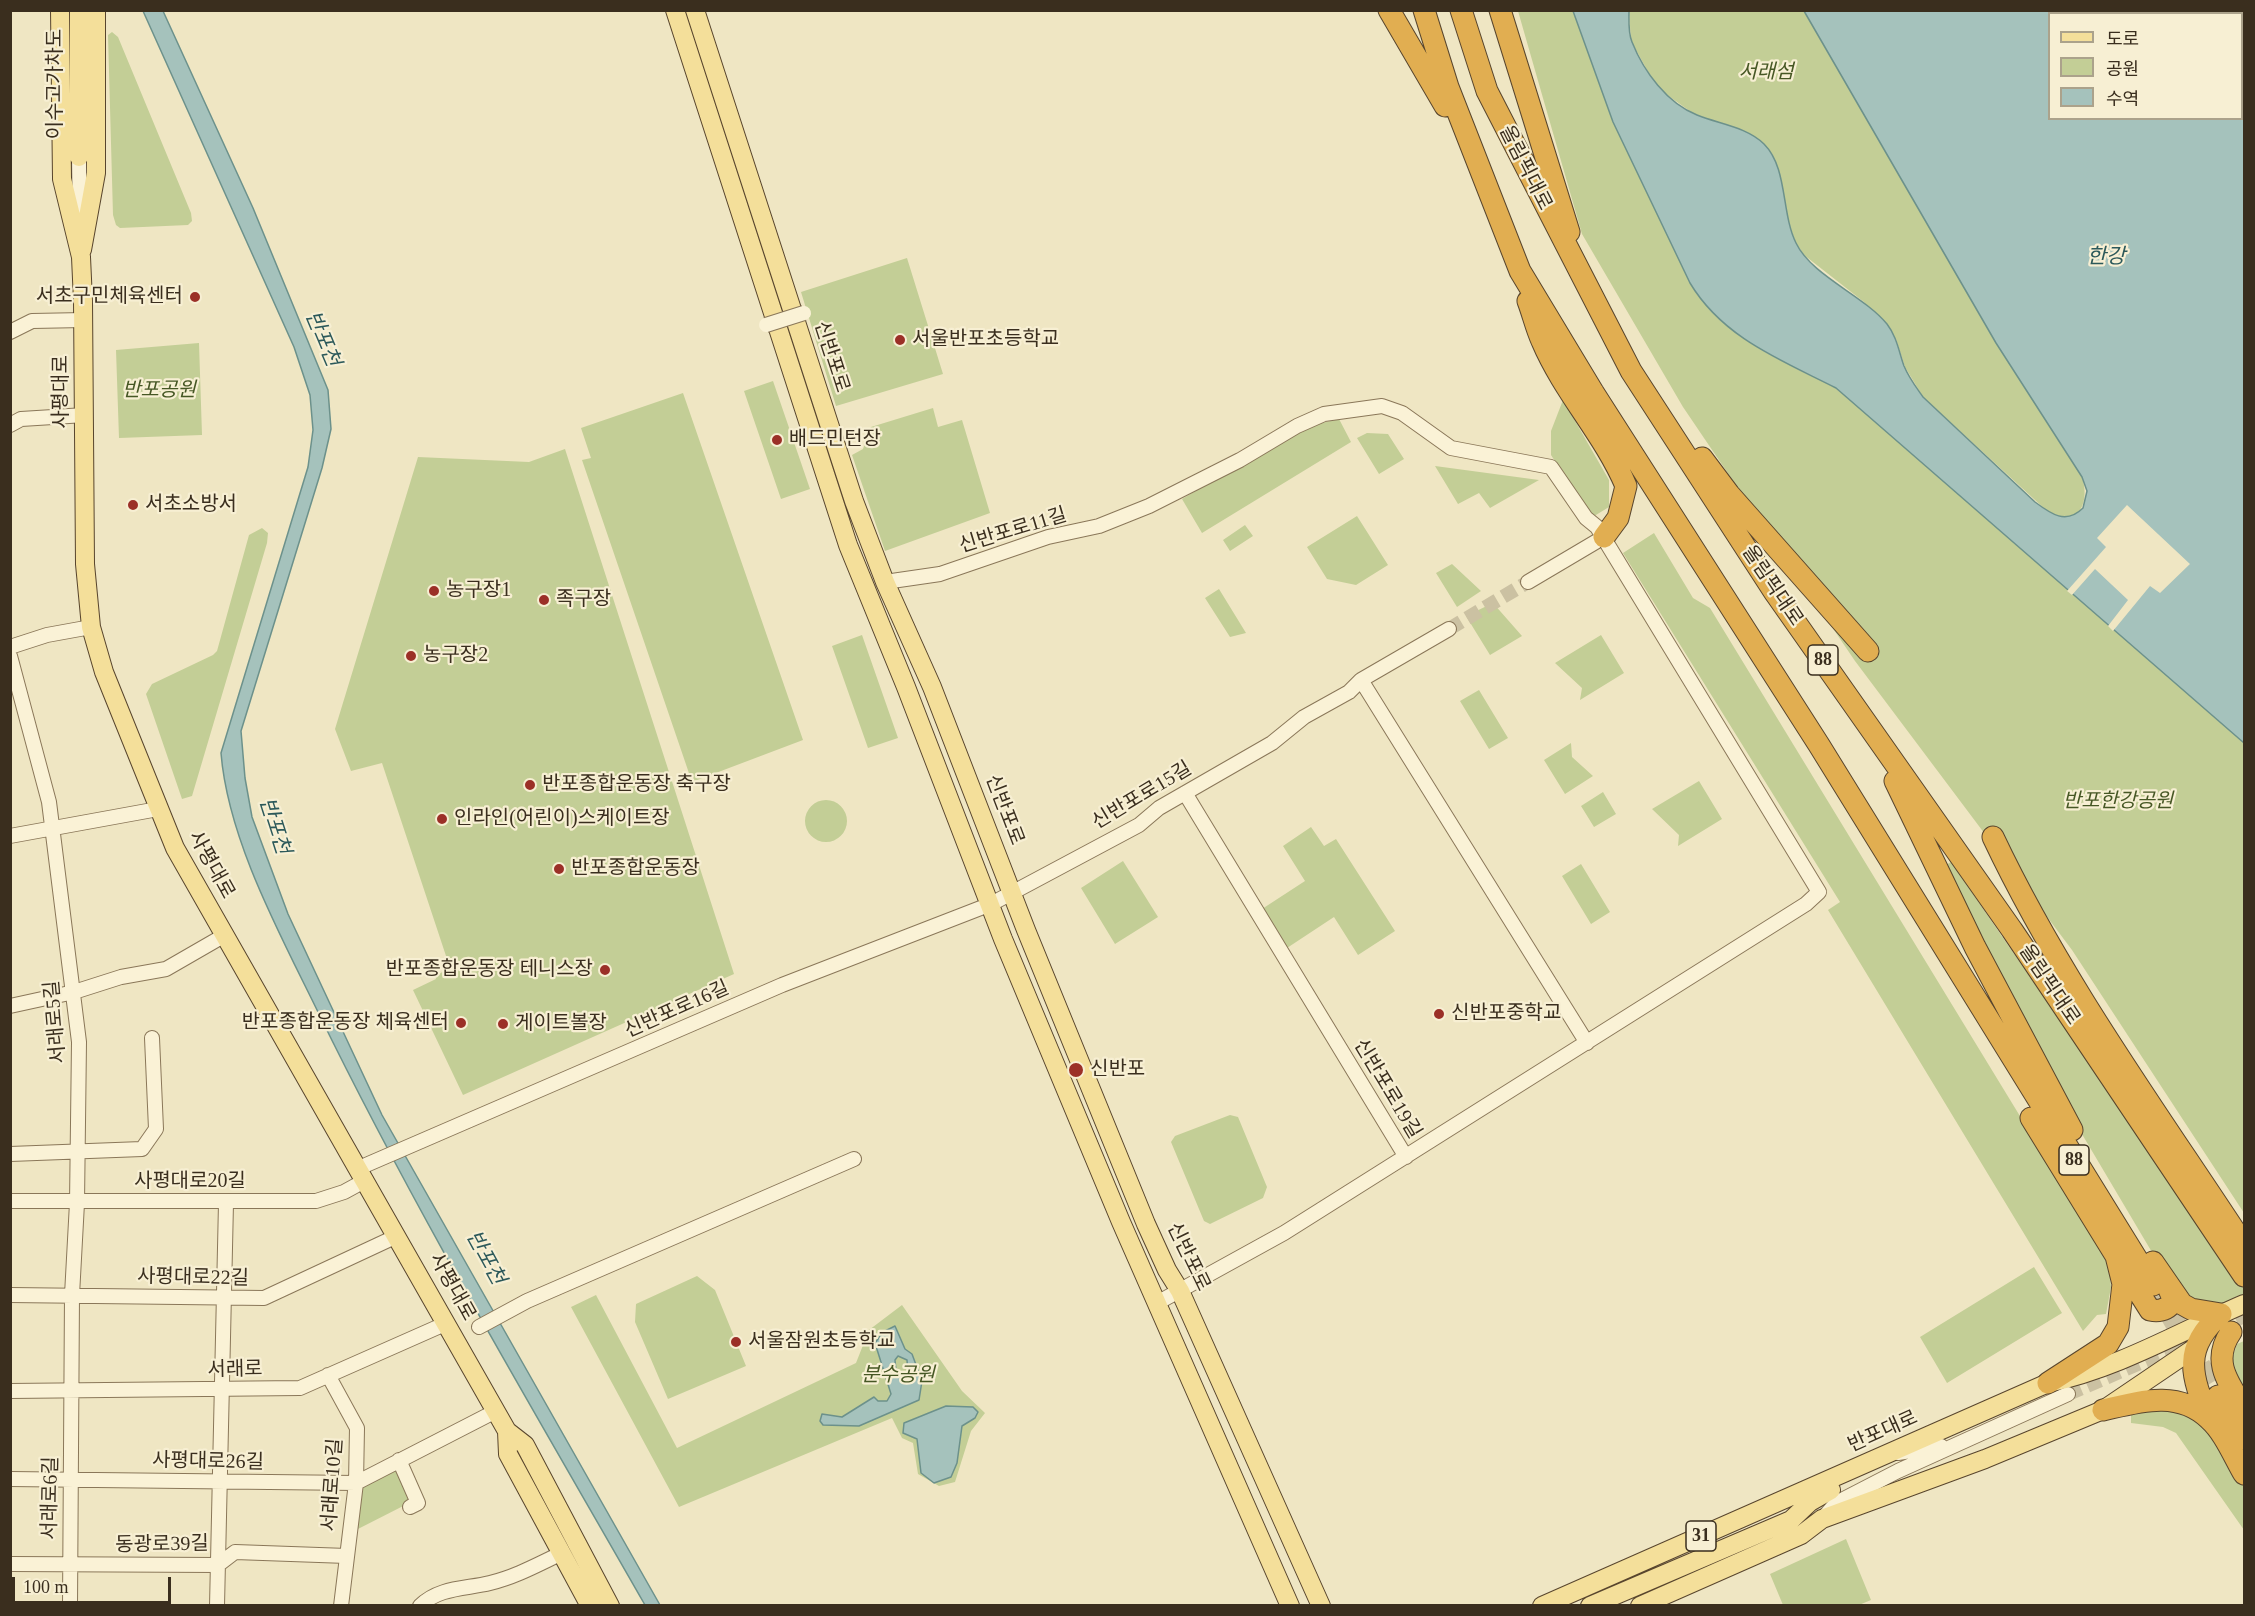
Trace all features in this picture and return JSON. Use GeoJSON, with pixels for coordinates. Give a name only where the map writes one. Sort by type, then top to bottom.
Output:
{"type":"FeatureCollection","features":[{"type":"Feature","properties":{"kind":"highway"},"geometry":{"type":"LineString","coordinates":[[1389,10],[1477,161]]}},
{"type":"Feature","properties":{"kind":"highway","name":"올림픽대로"},"geometry":{"type":"LineString","coordinates":[[1461,10],[1487,91],[1624,358],[1775,593],[1864,716],[2171,1164],[2244,1276]]}},
{"type":"Feature","properties":{"kind":"highway"},"geometry":{"type":"LineString","coordinates":[[1500,10],[1567,223],[1579,273]]}},
{"type":"Feature","properties":{"kind":"highway","name":"올림픽대로"},"geometry":{"type":"LineString","coordinates":[[1425,16],[1448,87],[1520,272],[1593,392],[1819,745],[1996,1034],[2160,1284]]}},
{"type":"Feature","properties":{"kind":"highway"},"geometry":{"type":"LineString","coordinates":[[1520,272],[1542,341],[1563,379],[1607,447],[1626,486],[1618,518],[1604,537]]}},
{"type":"Feature","properties":{"kind":"highway"},"geometry":{"type":"LineString","coordinates":[[1624,358],[1730,494],[1868,651]]}},
{"type":"Feature","properties":{"kind":"highway"},"geometry":{"type":"LineString","coordinates":[[1864,716],[1975,947],[2063,1116],[2160,1284],[2174,1301],[2164,1309],[2150,1310],[2031,1118],[1996,1034]]}},
{"type":"Feature","properties":{"kind":"highway"},"geometry":{"type":"LineString","coordinates":[[1993,837],[2022,899],[2082,998],[2244,1245]]}},
{"type":"Feature","properties":{"kind":"highway"},"geometry":{"type":"LineString","coordinates":[[2082,998],[2171,1164]]}},
{"type":"Feature","properties":{"kind":"highway"},"geometry":{"type":"LineString","coordinates":[[2216,1234],[2244,1266]]}},
{"type":"Feature","properties":{"kind":"highway"},"geometry":{"type":"LineString","coordinates":[[2048,1383],[2103,1349],[2114,1335],[2124,1293],[2116,1256]]}},
{"type":"Feature","properties":{"kind":"highway"},"geometry":{"type":"LineString","coordinates":[[2160,1284],[2190,1309],[2232,1324]]}},
{"type":"Feature","properties":{"kind":"highway"},"geometry":{"type":"LineString","coordinates":[[2232,1324],[2204,1328],[2196,1347],[2194,1377],[2244,1408]]}},
{"type":"Feature","properties":{"kind":"highway"},"geometry":{"type":"LineString","coordinates":[[2210,1419],[2215,1392],[2222,1372],[2221,1352],[2232,1324]]}},
{"type":"Feature","properties":{"kind":"highway"},"geometry":{"type":"LineString","coordinates":[[2215,1392],[2244,1439]]}},
{"type":"Feature","properties":{"kind":"highway"},"geometry":{"type":"LineString","coordinates":[[2103,1410],[2138,1401],[2160,1400],[2180,1403],[2210,1419],[2244,1474]]}},
{"type":"Feature","properties":{"kind":"main road","name":"사평대로"},"geometry":{"type":"LineString","coordinates":[[60,10],[62,179],[81,257],[84,320],[85,564],[91,627],[104,672],[175,848],[507,1431],[525,1445],[610,1605]]}},
{"type":"Feature","properties":{"kind":"main road","name":"이수고가차도"},"geometry":{"type":"LineString","coordinates":[[78,157],[79,10]]}},
{"type":"Feature","properties":{"kind":"main road","name":"사평대로"},"geometry":{"type":"LineString","coordinates":[[81,257],[96,173],[96,10]]}},
{"type":"Feature","properties":{"kind":"main road"},"geometry":{"type":"LineString","coordinates":[[675,10],[848,545],[906,687],[1003,939],[1157,1303],[1290,1605]]}},
{"type":"Feature","properties":{"kind":"main road","name":"신반포로"},"geometry":{"type":"LineString","coordinates":[[695,10],[854,501],[885,582],[932,687],[1146,1224],[1167,1270],[1180,1291],[1321,1605]]}},
{"type":"Feature","properties":{"kind":"main road","name":"반포대로"},"geometry":{"type":"LineString","coordinates":[[1542,1605],[2048,1383],[2068,1379],[2151,1346],[2232,1324],[2244,1304]]}},
{"type":"Feature","properties":{"kind":"main road","name":"31"},"geometry":{"type":"LineString","coordinates":[[1640,1605],[1801,1535],[1822,1519],[1985,1459],[2103,1410],[2196,1347]]}},
{"type":"Feature","properties":{"kind":"main road","name":"사평대로"},"geometry":{"type":"LineString","coordinates":[[507,1431],[508,1454],[560,1554],[590,1605]]}},
{"type":"Feature","properties":{"kind":"main road","name":"31"},"geometry":{"type":"LineString","coordinates":[[1590,1605],[1791,1520],[1810,1502],[1848,1479],[1860,1466]]}},
{"type":"Feature","properties":{"kind":"main road","name":"31"},"geometry":{"type":"LineString","coordinates":[[1791,1520],[1822,1519]]}},
{"type":"Feature","properties":{"kind":"street","name":"사평대로"},"geometry":{"type":"LineString","coordinates":[[78,157],[81,257]]}},
{"type":"Feature","properties":{"kind":"street"},"geometry":{"type":"LineString","coordinates":[[766,325],[804,312]]}},
{"type":"Feature","properties":{"kind":"street"},"geometry":{"type":"LineString","coordinates":[[10,332],[32,321],[84,320]]}},
{"type":"Feature","properties":{"kind":"street","name":"신반포로11길"},"geometry":{"type":"LineString","coordinates":[[885,582],[940,574],[1048,537],[1099,526],[1149,506],[1240,460],[1297,426],[1324,414],[1382,406],[1402,413],[1451,448],[1551,467],[1586,518],[1604,537],[1819,892],[1806,904],[1587,1043]]}},
{"type":"Feature","properties":{"kind":"street"},"geometry":{"type":"LineString","coordinates":[[10,425],[21,418],[85,415]]}},
{"type":"Feature","properties":{"kind":"street"},"geometry":{"type":"LineString","coordinates":[[1528,582],[1604,537]]}},
{"type":"Feature","properties":{"kind":"street"},"geometry":{"type":"LineString","coordinates":[[10,647],[47,634],[91,627]]}},
{"type":"Feature","properties":{"kind":"street","name":"신반포로15길"},"geometry":{"type":"LineString","coordinates":[[1013,892],[1139,825],[1158,808],[1272,743],[1304,717],[1349,692],[1361,680],[1449,629]]}},
{"type":"Feature","properties":{"kind":"street","name":"서래로5길"},"geometry":{"type":"LineString","coordinates":[[10,656],[49,802],[79,1042],[77,1203],[72,1295],[72,1391]]}},
{"type":"Feature","properties":{"kind":"street"},"geometry":{"type":"LineString","coordinates":[[1361,680],[1587,1043],[1406,1157]]}},
{"type":"Feature","properties":{"kind":"street","name":"신반포로19길"},"geometry":{"type":"LineString","coordinates":[[1157,1303],[1284,1233],[1406,1157],[1185,793]]}},
{"type":"Feature","properties":{"kind":"street"},"geometry":{"type":"LineString","coordinates":[[10,836],[53,830],[158,809]]}},
{"type":"Feature","properties":{"kind":"street","name":"신반포로16길"},"geometry":{"type":"LineString","coordinates":[[362,1174],[389,1155],[782,985],[991,904],[1013,892]]}},
{"type":"Feature","properties":{"kind":"street"},"geometry":{"type":"LineString","coordinates":[[10,1006],[74,992],[121,977],[166,969],[225,935]]}},
{"type":"Feature","properties":{"kind":"street"},"geometry":{"type":"LineString","coordinates":[[10,1154],[142,1149],[156,1129],[152,1038]]}},
{"type":"Feature","properties":{"kind":"street"},"geometry":{"type":"LineString","coordinates":[[479,1327],[523,1303],[854,1159]]}},
{"type":"Feature","properties":{"kind":"street","name":"사평대로20길"},"geometry":{"type":"LineString","coordinates":[[10,1201],[226,1203],[316,1201],[344,1192],[362,1174]]}},
{"type":"Feature","properties":{"kind":"street"},"geometry":{"type":"LineString","coordinates":[[217,1605],[226,1203]]}},
{"type":"Feature","properties":{"kind":"street","name":"사평대로22길"},"geometry":{"type":"LineString","coordinates":[[10,1295],[264,1298],[397,1236]]}},
{"type":"Feature","properties":{"kind":"street","name":"서래로"},"geometry":{"type":"LineString","coordinates":[[10,1391],[300,1388],[447,1323]]}},
{"type":"Feature","properties":{"kind":"street","name":"서래로10길"},"geometry":{"type":"LineString","coordinates":[[328,1375],[357,1428],[356,1483],[341,1605]]}},
{"type":"Feature","properties":{"kind":"street","name":"서래로6길"},"geometry":{"type":"LineString","coordinates":[[70,1605],[72,1391]]}},
{"type":"Feature","properties":{"kind":"street"},"geometry":{"type":"LineString","coordinates":[[1822,1519],[1836,1503],[1960,1441],[2068,1395]]}},
{"type":"Feature","properties":{"kind":"street","name":"사평대로26길"},"geometry":{"type":"LineString","coordinates":[[10,1479],[356,1483],[496,1411]]}},
{"type":"Feature","properties":{"kind":"street"},"geometry":{"type":"LineString","coordinates":[[1889,1454],[1960,1441]]}},
{"type":"Feature","properties":{"kind":"street"},"geometry":{"type":"LineString","coordinates":[[399,1460],[418,1503],[410,1508]]}},
{"type":"Feature","properties":{"kind":"street","name":"동광로39길"},"geometry":{"type":"LineString","coordinates":[[10,1564],[218,1565],[235,1552],[347,1556]]}},
{"type":"Feature","properties":{"kind":"street"},"geometry":{"type":"LineString","coordinates":[[420,1605],[428,1597],[526,1572],[560,1554]]}},
{"type":"Feature","properties":{"kind":"green space","name":"반포한강공원"},"geometry":{"type":"Polygon","coordinates":[[[1518,11],[1573,11],[1613,122],[1690,283],[1719,319],[1755,346],[1836,388],[2244,743],[2244,1213],[2072,950],[1855,661],[1683,407],[1582,234],[1518,11]]]}},
{"type":"Feature","properties":{"kind":"green space","name":"서래섬"},"geometry":{"type":"Polygon","coordinates":[[[1629,11],[1804,11],[1996,343],[2082,477],[2084,497],[2079,512],[2066,518],[2047,511],[1923,397],[1905,367],[1896,339],[1864,302],[1804,255],[1796,243],[1788,221],[1773,155],[1732,127],[1694,114],[1663,92],[1651,77],[1631,41],[1629,11]]]}},
{"type":"Feature","properties":{"kind":"green space"},"geometry":{"type":"Polygon","coordinates":[[[112,32],[118,37],[191,213],[192,221],[188,225],[120,228],[116,225],[113,215],[108,35],[112,32]]]}},
{"type":"Feature","properties":{"kind":"green space"},"geometry":{"type":"Polygon","coordinates":[[[907,258],[943,374],[836,406],[801,292],[907,258]]]}},
{"type":"Feature","properties":{"kind":"green space","name":"반포공원"},"geometry":{"type":"Polygon","coordinates":[[[199,343],[202,435],[119,438],[116,350],[199,343]]]}},
{"type":"Feature","properties":{"kind":"green space","name":"배드민턴장"},"geometry":{"type":"Polygon","coordinates":[[[773,381],[810,489],[781,499],[744,391],[773,381]]]}},
{"type":"Feature","properties":{"kind":"green space"},"geometry":{"type":"Polygon","coordinates":[[[683,393],[803,740],[692,782],[582,460],[591,458],[581,428],[683,393]]]}},
{"type":"Feature","properties":{"kind":"green space"},"geometry":{"type":"Polygon","coordinates":[[[1563,400],[1609,480],[1609,507],[1591,518],[1551,455],[1551,431],[1563,400]]]}},
{"type":"Feature","properties":{"kind":"green space"},"geometry":{"type":"Polygon","coordinates":[[[933,408],[938,427],[962,420],[990,513],[885,551],[852,455],[863,449],[871,427],[933,408]]]}},
{"type":"Feature","properties":{"kind":"green space"},"geometry":{"type":"Polygon","coordinates":[[[1339,419],[1351,442],[1202,533],[1182,499],[1304,427],[1339,419]]]}},
{"type":"Feature","properties":{"kind":"green space"},"geometry":{"type":"Polygon","coordinates":[[[1367,433],[1388,434],[1404,459],[1379,474],[1357,438],[1367,433]]]}},
{"type":"Feature","properties":{"kind":"green space","name":"반포종합운동장"},"geometry":{"type":"Polygon","coordinates":[[[565,449],[734,974],[463,1095],[413,990],[436,979],[435,976],[450,968],[382,763],[351,771],[335,729],[418,457],[529,462],[565,449]]]}},
{"type":"Feature","properties":{"kind":"green space"},"geometry":{"type":"Polygon","coordinates":[[[1435,466],[1539,480],[1490,508],[1479,493],[1458,504],[1435,466]]]}},
{"type":"Feature","properties":{"kind":"green space"},"geometry":{"type":"Polygon","coordinates":[[[1357,516],[1388,565],[1356,585],[1327,579],[1307,547],[1357,516]]]}},
{"type":"Feature","properties":{"kind":"green space"},"geometry":{"type":"Polygon","coordinates":[[[1245,525],[1253,536],[1230,551],[1223,540],[1245,525]]]}},
{"type":"Feature","properties":{"kind":"green space"},"geometry":{"type":"Polygon","coordinates":[[[262,528],[268,533],[267,543],[192,796],[182,799],[146,694],[152,684],[217,651],[249,535],[262,528]]]}},
{"type":"Feature","properties":{"kind":"green space"},"geometry":{"type":"Polygon","coordinates":[[[1654,533],[1693,598],[1710,608],[2109,1262],[2111,1287],[2106,1314],[2097,1315],[2083,1331],[1828,910],[1840,902],[1623,553],[1654,533]]]}},
{"type":"Feature","properties":{"kind":"green space"},"geometry":{"type":"Polygon","coordinates":[[[1452,564],[1481,591],[1457,607],[1436,573],[1452,564]]]}},
{"type":"Feature","properties":{"kind":"green space"},"geometry":{"type":"Polygon","coordinates":[[[1219,589],[1246,633],[1230,637],[1205,598],[1219,589]]]}},
{"type":"Feature","properties":{"kind":"green space"},"geometry":{"type":"Polygon","coordinates":[[[1493,603],[1522,636],[1490,655],[1466,616],[1493,603]]]}},
{"type":"Feature","properties":{"kind":"green space"},"geometry":{"type":"Polygon","coordinates":[[[862,635],[898,738],[868,748],[832,646],[862,635]]]}},
{"type":"Feature","properties":{"kind":"green space"},"geometry":{"type":"Polygon","coordinates":[[[1601,635],[1624,673],[1580,700],[1582,688],[1555,663],[1601,635]]]}},
{"type":"Feature","properties":{"kind":"green space"},"geometry":{"type":"Polygon","coordinates":[[[1479,690],[1508,738],[1489,749],[1460,701],[1479,690]]]}},
{"type":"Feature","properties":{"kind":"green space"},"geometry":{"type":"Polygon","coordinates":[[[1571,743],[1572,757],[1593,776],[1565,794],[1544,760],[1571,743]]]}},
{"type":"Feature","properties":{"kind":"green space"},"geometry":{"type":"Polygon","coordinates":[[[1699,781],[1722,819],[1678,846],[1679,835],[1652,809],[1699,781]]]}},
{"type":"Feature","properties":{"kind":"green space"},"geometry":{"type":"Polygon","coordinates":[[[1603,792],[1616,814],[1594,827],[1581,806],[1603,792]]]}},
{"type":"Feature","properties":{"kind":"green space"},"geometry":{"type":"Polygon","coordinates":[[[826,800],[841,806],[847,821],[841,836],[826,842],[811,836],[805,821],[811,806],[826,800]]]}},
{"type":"Feature","properties":{"kind":"green space"},"geometry":{"type":"Polygon","coordinates":[[[1311,827],[1324,846],[1336,839],[1395,931],[1358,955],[1334,917],[1287,948],[1262,909],[1305,881],[1283,846],[1311,827]]]}},
{"type":"Feature","properties":{"kind":"green space"},"geometry":{"type":"Polygon","coordinates":[[[1123,861],[1158,917],[1115,944],[1081,888],[1123,861]]]}},
{"type":"Feature","properties":{"kind":"green space"},"geometry":{"type":"Polygon","coordinates":[[[1951,862],[2244,1289],[2244,1296],[2222,1304],[2206,1305],[2190,1299],[2172,1286],[2041,1065],[1946,865],[1951,862]]]}},
{"type":"Feature","properties":{"kind":"green space"},"geometry":{"type":"Polygon","coordinates":[[[1581,864],[1610,912],[1591,924],[1562,876],[1581,864]]]}},
{"type":"Feature","properties":{"kind":"green space"},"geometry":{"type":"Polygon","coordinates":[[[1230,1115],[1238,1117],[1267,1187],[1263,1198],[1210,1224],[1204,1221],[1171,1142],[1175,1136],[1230,1115]]]}},
{"type":"Feature","properties":{"kind":"green space"},"geometry":{"type":"Polygon","coordinates":[[[2034,1267],[2062,1313],[1947,1383],[1920,1337],[2034,1267]]]}},
{"type":"Feature","properties":{"kind":"green space"},"geometry":{"type":"Polygon","coordinates":[[[697,1276],[715,1290],[746,1366],[668,1399],[635,1322],[636,1304],[697,1276]]]}},
{"type":"Feature","properties":{"kind":"green space","name":"분수공원"},"geometry":{"type":"Polygon","coordinates":[[[596,1295],[677,1448],[856,1363],[869,1330],[902,1305],[962,1391],[985,1413],[971,1431],[955,1482],[939,1486],[918,1474],[913,1443],[902,1438],[892,1418],[679,1507],[571,1307],[596,1295]]]}},
{"type":"Feature","properties":{"kind":"green space"},"geometry":{"type":"Polygon","coordinates":[[[2244,1341],[2244,1395],[2231,1361],[2237,1344],[2244,1341]]]}},
{"type":"Feature","properties":{"kind":"green space"},"geometry":{"type":"Polygon","coordinates":[[[2158,1410],[2185,1414],[2207,1423],[2244,1481],[2244,1530],[2176,1433],[2163,1427],[2131,1423],[2131,1411],[2158,1410]]]}},
{"type":"Feature","properties":{"kind":"green space"},"geometry":{"type":"Polygon","coordinates":[[[397,1466],[413,1501],[354,1531],[360,1485],[397,1466]]]}},
{"type":"Feature","properties":{"kind":"green space"},"geometry":{"type":"Polygon","coordinates":[[[1846,1539],[1871,1600],[1859,1605],[1783,1605],[1770,1574],[1846,1539]]]}},
{"type":"Feature","properties":{"kind":"water","name":"반포천"},"geometry":{"type":"Polygon","coordinates":[[[143,11],[163,11],[253,208],[328,390],[331,429],[322,468],[241,731],[245,778],[252,817],[288,914],[382,1115],[660,1605],[645,1605],[435,1237],[356,1088],[272,919],[245,853],[226,786],[221,753],[308,467],[313,430],[310,395],[294,347],[143,11]]]}},
{"type":"Feature","properties":{"kind":"water","name":"한강"},"geometry":{"type":"Polygon","coordinates":[[[1573,11],[1629,11],[1632,42],[1650,75],[1666,95],[1686,110],[1741,130],[1764,144],[1777,165],[1791,231],[1804,255],[1814,266],[1865,304],[1887,324],[1904,366],[1923,397],[2035,502],[2053,514],[2071,516],[2083,508],[2087,491],[2082,477],[1996,343],[1804,11],[2244,11],[2244,743],[1836,388],[1774,357],[1736,333],[1703,302],[1690,283],[1613,122],[1573,11]]]}},
{"type":"Feature","properties":{"kind":"water"},"geometry":{"type":"Polygon","coordinates":[[[895,1326],[905,1349],[912,1354],[922,1381],[919,1400],[859,1426],[823,1425],[820,1421],[822,1414],[842,1417],[874,1397],[878,1401],[887,1401],[891,1394],[875,1343],[883,1332],[895,1326]],[[898,1356],[895,1360],[896,1371],[905,1376],[908,1374],[907,1360],[898,1356]]]}},
{"type":"Feature","properties":{"kind":"water"},"geometry":{"type":"Polygon","coordinates":[[[946,1406],[973,1407],[978,1412],[975,1418],[962,1426],[957,1463],[951,1477],[934,1483],[921,1473],[917,1439],[903,1433],[904,1423],[946,1406]]]}},
{"type":"Feature","properties":{"kind":"pier"},"geometry":{"type":"Polygon","coordinates":[[[2127,505],[2190,564],[2160,593],[2150,586],[2113,631],[2108,626],[2128,600],[2095,569],[2072,595],[2067,591],[2106,547],[2097,538],[2127,505]]]}},
{"type":"Feature","properties":{"kind":"tunnel"},"geometry":{"type":"LineString","coordinates":[[1449,629],[1528,582]]}},
{"type":"Feature","properties":{"kind":"tunnel"},"geometry":{"type":"LineString","coordinates":[[2153,1285],[2218,1396]]}},
{"type":"Feature","properties":{"kind":"tunnel"},"geometry":{"type":"LineString","coordinates":[[2217,1329],[2244,1316]]}},
{"type":"Feature","properties":{"kind":"tunnel"},"geometry":{"type":"LineString","coordinates":[[2068,1394],[2194,1340]]}},
{"type":"Feature","properties":{"kind":"place","name":"서초구민체육센터"},"geometry":{"type":"Point","coordinates":[195,297]}},
{"type":"Feature","properties":{"kind":"place","name":"서울반포초등학교"},"geometry":{"type":"Point","coordinates":[900,340]}},
{"type":"Feature","properties":{"kind":"place","name":"배드민턴장"},"geometry":{"type":"Point","coordinates":[777,440]}},
{"type":"Feature","properties":{"kind":"place","name":"서초소방서"},"geometry":{"type":"Point","coordinates":[133,505]}},
{"type":"Feature","properties":{"kind":"place","name":"농구장1"},"geometry":{"type":"Point","coordinates":[434,591]}},
{"type":"Feature","properties":{"kind":"place","name":"족구장"},"geometry":{"type":"Point","coordinates":[544,600]}},
{"type":"Feature","properties":{"kind":"place","name":"농구장2"},"geometry":{"type":"Point","coordinates":[411,656]}},
{"type":"Feature","properties":{"kind":"place","name":"반포종합운동장 축구장"},"geometry":{"type":"Point","coordinates":[530,785]}},
{"type":"Feature","properties":{"kind":"place","name":"인라인(어린이)스케이트장"},"geometry":{"type":"Point","coordinates":[442,819]}},
{"type":"Feature","properties":{"kind":"place","name":"반포종합운동장"},"geometry":{"type":"Point","coordinates":[559,869]}},
{"type":"Feature","properties":{"kind":"place","name":"반포종합운동장 테니스장"},"geometry":{"type":"Point","coordinates":[605,970]}},
{"type":"Feature","properties":{"kind":"place","name":"신반포중학교"},"geometry":{"type":"Point","coordinates":[1439,1014]}},
{"type":"Feature","properties":{"kind":"place","name":"반포종합운동장 체육센터"},"geometry":{"type":"Point","coordinates":[461,1023]}},
{"type":"Feature","properties":{"kind":"place","name":"게이트볼장"},"geometry":{"type":"Point","coordinates":[503,1024]}},
{"type":"Feature","properties":{"kind":"place","name":"신반포"},"geometry":{"type":"Point","coordinates":[1076,1070]}},
{"type":"Feature","properties":{"kind":"place","name":"서울잠원초등학교"},"geometry":{"type":"Point","coordinates":[736,1342]}}]}
